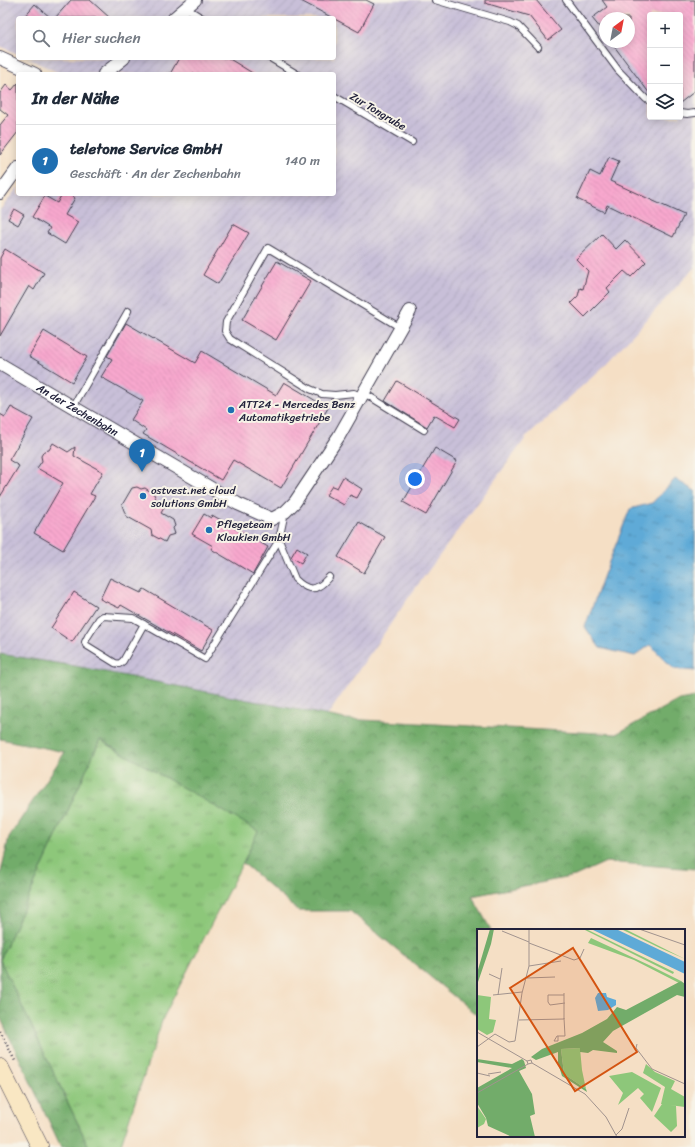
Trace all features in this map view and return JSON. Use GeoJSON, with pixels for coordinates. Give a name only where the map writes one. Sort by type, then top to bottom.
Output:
{"type":"FeatureCollection","features":[{"type":"Feature","properties":{"kind":"main road"},"geometry":{"type":"LineString","coordinates":[[0,1067],[40,1147]]}},
{"type":"Feature","properties":{"kind":"street"},"geometry":{"type":"LineString","coordinates":[[176,16],[190,4]]}},
{"type":"Feature","properties":{"kind":"street"},"geometry":{"type":"LineString","coordinates":[[0,58],[31,72]]}},
{"type":"Feature","properties":{"kind":"street"},"geometry":{"type":"LineString","coordinates":[[106,72],[122,60]]}},
{"type":"Feature","properties":{"kind":"street"},"geometry":{"type":"LineString","coordinates":[[0,193],[16,171]]}},
{"type":"Feature","properties":{"kind":"street"},"geometry":{"type":"LineString","coordinates":[[285,512],[295,502],[339,436],[410,312]]}},
{"type":"Feature","properties":{"kind":"street","name":"An der Zechenbahn"},"geometry":{"type":"LineString","coordinates":[[0,364],[238,504],[272,519],[285,512]]}},
{"type":"Feature","properties":{"kind":"lane"},"geometry":{"type":"LineString","coordinates":[[435,0],[510,22],[518,26],[538,47]]}},
{"type":"Feature","properties":{"kind":"lane"},"geometry":{"type":"LineString","coordinates":[[566,0],[618,70],[647,100]]}},
{"type":"Feature","properties":{"kind":"lane"},"geometry":{"type":"LineString","coordinates":[[190,4],[200,16]]}},
{"type":"Feature","properties":{"kind":"lane"},"geometry":{"type":"LineString","coordinates":[[273,60],[294,72]]}},
{"type":"Feature","properties":{"kind":"lane","name":"Zur Tongrube"},"geometry":{"type":"LineString","coordinates":[[336,97],[412,142]]}},
{"type":"Feature","properties":{"kind":"lane"},"geometry":{"type":"LineString","coordinates":[[683,113],[695,113]]}},
{"type":"Feature","properties":{"kind":"lane"},"geometry":{"type":"LineString","coordinates":[[401,328],[268,248],[235,304],[226,322],[225,331],[230,339],[310,389],[322,394],[335,395],[354,392],[363,395],[424,430]]}},
{"type":"Feature","properties":{"kind":"lane"},"geometry":{"type":"LineString","coordinates":[[74,408],[128,311]]}},
{"type":"Feature","properties":{"kind":"lane"},"geometry":{"type":"LineString","coordinates":[[144,624],[123,661],[119,664],[86,645],[85,642],[99,619],[103,616],[133,618],[144,624],[205,659],[279,540],[285,512]]}},
{"type":"Feature","properties":{"kind":"lane"},"geometry":{"type":"LineString","coordinates":[[279,540],[295,579],[300,584],[307,587],[318,587],[329,577]]}},
{"type":"Feature","properties":{"kind":"shaded area"},"geometry":{"type":"Polygon","coordinates":[[[0,0],[695,0],[695,267],[602,368],[528,435],[409,597],[327,716],[75,666],[0,654],[0,210],[16,190],[16,196],[336,196],[336,72],[57,72],[31,60],[336,60],[336,16],[16,16],[16,53],[0,46],[0,0]]]}},
{"type":"Feature","properties":{"kind":"green space"},"geometry":{"type":"Polygon","coordinates":[[[0,654],[75,666],[345,719],[616,734],[679,700],[695,697],[695,869],[606,862],[575,876],[472,896],[490,929],[477,929],[477,1015],[350,911],[298,911],[243,863],[258,831],[100,740],[0,960],[0,876],[9,837],[65,752],[0,739],[0,654]]]}},
{"type":"Feature","properties":{"kind":"green space"},"geometry":{"type":"Polygon","coordinates":[[[100,740],[259,831],[163,1018],[120,1147],[89,1147],[0,960],[100,740]]]}},
{"type":"Feature","properties":{"kind":"green space"},"geometry":{"type":"Polygon","coordinates":[[[0,960],[89,1147],[61,1147],[0,1017],[0,960]]]}},
{"type":"Feature","properties":{"kind":"water"},"geometry":{"type":"Polygon","coordinates":[[[675,479],[695,491],[695,671],[674,669],[650,645],[635,656],[600,648],[585,627],[630,509],[652,503],[675,479]]]}},
{"type":"Feature","properties":{"kind":"building"},"geometry":{"type":"Polygon","coordinates":[[[71,0],[90,0],[108,16],[57,16],[71,0]]]}},
{"type":"Feature","properties":{"kind":"building"},"geometry":{"type":"Polygon","coordinates":[[[299,0],[366,0],[374,4],[359,32],[336,20],[336,16],[329,16],[299,0]]]}},
{"type":"Feature","properties":{"kind":"building"},"geometry":{"type":"Polygon","coordinates":[[[485,0],[536,0],[561,30],[548,40],[529,16],[485,3],[485,0]]]}},
{"type":"Feature","properties":{"kind":"building"},"geometry":{"type":"Polygon","coordinates":[[[602,0],[695,0],[695,91],[683,101],[683,12],[647,12],[647,90],[616,48],[635,48],[635,12],[600,12],[607,7],[602,0]]]}},
{"type":"Feature","properties":{"kind":"building"},"geometry":{"type":"Polygon","coordinates":[[[35,4],[49,16],[25,16],[35,4]]]}},
{"type":"Feature","properties":{"kind":"building"},"geometry":{"type":"Polygon","coordinates":[[[599,13],[599,27],[592,18],[599,13]]]}},
{"type":"Feature","properties":{"kind":"building"},"geometry":{"type":"Polygon","coordinates":[[[178,60],[231,60],[251,72],[171,72],[178,60]]]}},
{"type":"Feature","properties":{"kind":"building"},"geometry":{"type":"Polygon","coordinates":[[[6,85],[12,90],[16,85],[16,135],[0,155],[0,125],[8,115],[0,109],[0,93],[6,85]]]}},
{"type":"Feature","properties":{"kind":"building"},"geometry":{"type":"Polygon","coordinates":[[[609,157],[619,161],[610,181],[684,215],[673,237],[607,205],[604,212],[577,199],[590,171],[600,176],[609,157]]]}},
{"type":"Feature","properties":{"kind":"building"},"geometry":{"type":"Polygon","coordinates":[[[45,196],[57,203],[61,196],[72,196],[75,198],[65,215],[78,222],[65,244],[47,233],[50,228],[32,217],[45,196]]]}},
{"type":"Feature","properties":{"kind":"building"},"geometry":{"type":"Polygon","coordinates":[[[14,209],[24,215],[18,225],[8,219],[14,209]]]}},
{"type":"Feature","properties":{"kind":"building"},"geometry":{"type":"Polygon","coordinates":[[[233,224],[249,233],[218,284],[203,275],[233,224]]]}},
{"type":"Feature","properties":{"kind":"building"},"geometry":{"type":"Polygon","coordinates":[[[602,234],[616,249],[625,240],[646,262],[631,277],[624,271],[607,288],[610,292],[585,317],[571,303],[578,296],[580,288],[583,289],[588,271],[576,259],[602,234]]]}},
{"type":"Feature","properties":{"kind":"building"},"geometry":{"type":"Polygon","coordinates":[[[5,249],[44,273],[34,290],[29,286],[0,336],[0,258],[5,249]]]}},
{"type":"Feature","properties":{"kind":"building"},"geometry":{"type":"Polygon","coordinates":[[[277,261],[311,281],[276,340],[242,320],[277,261]]]}},
{"type":"Feature","properties":{"kind":"building"},"geometry":{"type":"Polygon","coordinates":[[[126,323],[195,363],[202,351],[276,395],[284,382],[328,408],[281,488],[233,460],[221,480],[143,434],[146,430],[131,420],[143,401],[101,377],[112,359],[107,356],[126,323]]]}},
{"type":"Feature","properties":{"kind":"building"},"geometry":{"type":"Polygon","coordinates":[[[44,331],[87,357],[72,382],[29,356],[44,331]]]}},
{"type":"Feature","properties":{"kind":"building"},"geometry":{"type":"Polygon","coordinates":[[[397,381],[460,419],[455,427],[434,415],[427,427],[385,401],[397,381]]]}},
{"type":"Feature","properties":{"kind":"building"},"geometry":{"type":"Polygon","coordinates":[[[11,407],[33,419],[9,460],[19,466],[0,497],[0,414],[5,417],[11,407]]]}},
{"type":"Feature","properties":{"kind":"building"},"geometry":{"type":"Polygon","coordinates":[[[53,443],[68,452],[75,447],[74,456],[103,472],[90,494],[95,496],[63,550],[34,533],[63,483],[37,468],[42,461],[41,456],[44,451],[49,450],[53,443]]]}},
{"type":"Feature","properties":{"kind":"building"},"geometry":{"type":"Polygon","coordinates":[[[435,448],[457,461],[426,515],[403,502],[435,448]]]}},
{"type":"Feature","properties":{"kind":"building"},"geometry":{"type":"Polygon","coordinates":[[[343,477],[362,489],[357,498],[350,495],[344,505],[326,495],[332,486],[337,488],[343,477]]]}},
{"type":"Feature","properties":{"kind":"building"},"geometry":{"type":"Polygon","coordinates":[[[137,487],[141,489],[145,488],[154,494],[157,502],[165,506],[161,513],[173,520],[175,534],[168,536],[165,542],[152,535],[151,530],[126,516],[122,505],[132,488],[137,487]]]}},
{"type":"Feature","properties":{"kind":"building"},"geometry":{"type":"Polygon","coordinates":[[[204,514],[211,518],[212,515],[268,547],[253,574],[211,549],[213,546],[192,534],[204,514]]]}},
{"type":"Feature","properties":{"kind":"building"},"geometry":{"type":"Polygon","coordinates":[[[359,522],[385,537],[364,573],[338,557],[359,522]]]}},
{"type":"Feature","properties":{"kind":"building"},"geometry":{"type":"Polygon","coordinates":[[[297,547],[307,553],[301,563],[291,557],[297,547]]]}},
{"type":"Feature","properties":{"kind":"building"},"geometry":{"type":"Polygon","coordinates":[[[110,578],[141,593],[144,589],[213,630],[201,651],[121,605],[119,608],[100,599],[110,578]]]}},
{"type":"Feature","properties":{"kind":"building"},"geometry":{"type":"Polygon","coordinates":[[[74,592],[96,606],[72,642],[51,628],[74,592]]]}},
{"type":"Feature","properties":{"kind":"place","name":"ATT24 - Mercedes Benz Automatikgetriebe"},"geometry":{"type":"Point","coordinates":[231,410]}},
{"type":"Feature","properties":{"kind":"place","name":"teletone Service GmbH"},"geometry":{"type":"Point","coordinates":[142,472]}},
{"type":"Feature","properties":{"kind":"place","name":"ostvest.net cloud solutions GmbH"},"geometry":{"type":"Point","coordinates":[143,496]}},
{"type":"Feature","properties":{"kind":"place","name":"Pflegeteam Klaukien GmbH"},"geometry":{"type":"Point","coordinates":[209,530]}}]}
